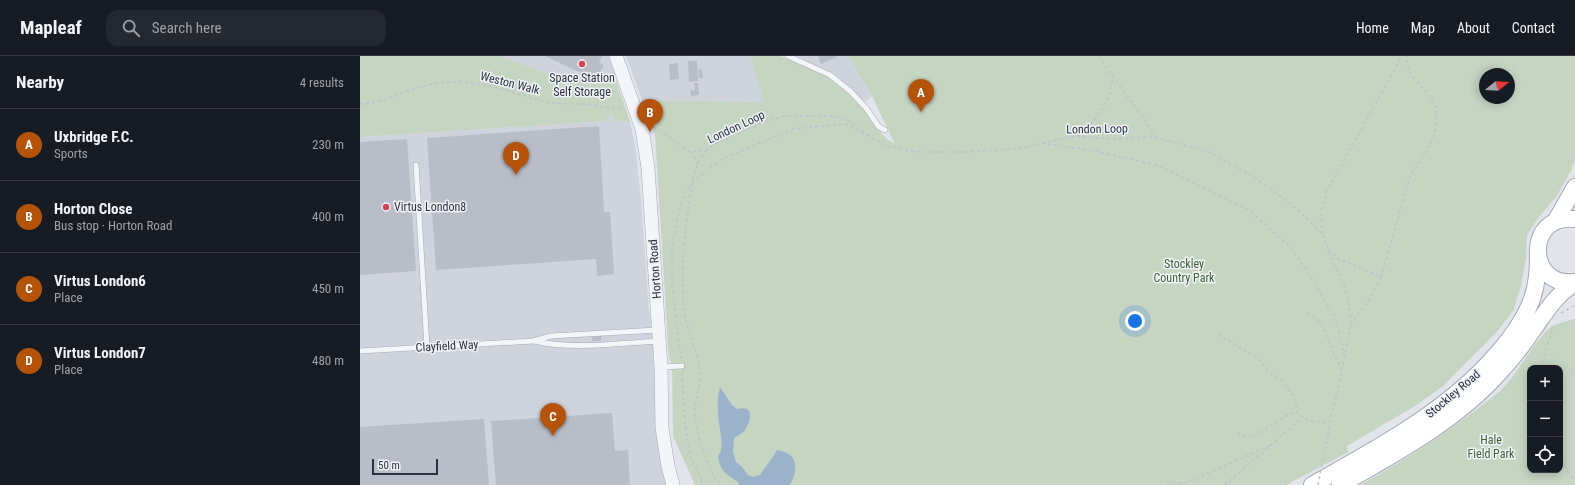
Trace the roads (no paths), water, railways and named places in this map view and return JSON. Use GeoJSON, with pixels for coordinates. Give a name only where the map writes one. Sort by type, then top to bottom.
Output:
{"type":"FeatureCollection","features":[{"type":"Feature","properties":{"kind":"main road"},"geometry":{"type":"LineString","coordinates":[[1555,222],[1575,188]]}},
{"type":"Feature","properties":{"kind":"main road"},"geometry":{"type":"LineString","coordinates":[[1555,222],[1566,218],[1575,218]]}},
{"type":"Feature","properties":{"kind":"main road","name":"Stockley Road"},"geometry":{"type":"LineString","coordinates":[[1312,485],[1421,420],[1456,395],[1482,371],[1511,337],[1525,314],[1535,286],[1538,244],[1547,227],[1555,222]]}},
{"type":"Feature","properties":{"kind":"main road"},"geometry":{"type":"LineString","coordinates":[[1538,257],[1543,268],[1552,277],[1564,282],[1575,282]]}},
{"type":"Feature","properties":{"kind":"main road","name":"Stockley Road"},"geometry":{"type":"LineString","coordinates":[[1340,485],[1405,448],[1455,414],[1478,394],[1504,367],[1533,330],[1553,301],[1575,282]]}},
{"type":"Feature","properties":{"kind":"street","name":"Horton Road"},"geometry":{"type":"LineString","coordinates":[[616,56],[643,132],[647,161],[661,367],[662,428],[664,448],[673,485]]}},
{"type":"Feature","properties":{"kind":"lane"},"geometry":{"type":"LineString","coordinates":[[788,56],[830,75],[850,91],[866,108],[879,127],[884,130]]}},
{"type":"Feature","properties":{"kind":"lane"},"geometry":{"type":"LineString","coordinates":[[416,165],[427,347]]}},
{"type":"Feature","properties":{"kind":"lane"},"geometry":{"type":"LineString","coordinates":[[533,341],[552,336],[659,336]]}},
{"type":"Feature","properties":{"kind":"lane"},"geometry":{"type":"LineString","coordinates":[[533,341],[550,345],[592,345],[659,336]]}},
{"type":"Feature","properties":{"kind":"lane","name":"Clayfield Way"},"geometry":{"type":"LineString","coordinates":[[360,351],[533,341]]}},
{"type":"Feature","properties":{"kind":"lane"},"geometry":{"type":"LineString","coordinates":[[661,367],[682,366]]}},
{"type":"Feature","properties":{"kind":"water"},"geometry":{"type":"Polygon","coordinates":[[[720,387],[732,405],[737,409],[747,409],[750,414],[749,422],[745,430],[734,438],[733,452],[736,462],[748,475],[753,477],[760,475],[777,450],[789,454],[795,462],[795,473],[790,485],[739,485],[738,482],[722,469],[718,456],[722,442],[718,418],[718,397],[720,387]]]}},
{"type":"Feature","properties":{"kind":"place","name":"Space Station Self Storage"},"geometry":{"type":"Point","coordinates":[582,64]}},
{"type":"Feature","properties":{"kind":"place","name":"Uxbridge F.C."},"geometry":{"type":"Point","coordinates":[921,112]}},
{"type":"Feature","properties":{"kind":"place","name":"Horton Close"},"geometry":{"type":"Point","coordinates":[650,132]}},
{"type":"Feature","properties":{"kind":"place","name":"Virtus London7"},"geometry":{"type":"Point","coordinates":[516,175]}},
{"type":"Feature","properties":{"kind":"place","name":"Virtus London8"},"geometry":{"type":"Point","coordinates":[386,207]}},
{"type":"Feature","properties":{"kind":"place","name":"Virtus London6"},"geometry":{"type":"Point","coordinates":[553,436]}},
{"type":"Feature","properties":{"kind":"park label","name":"Stockley Country Park"},"geometry":{"type":"Point","coordinates":[1184,271]}},
{"type":"Feature","properties":{"kind":"park label","name":"Hale Field Park"},"geometry":{"type":"Point","coordinates":[1491,447]}}]}
